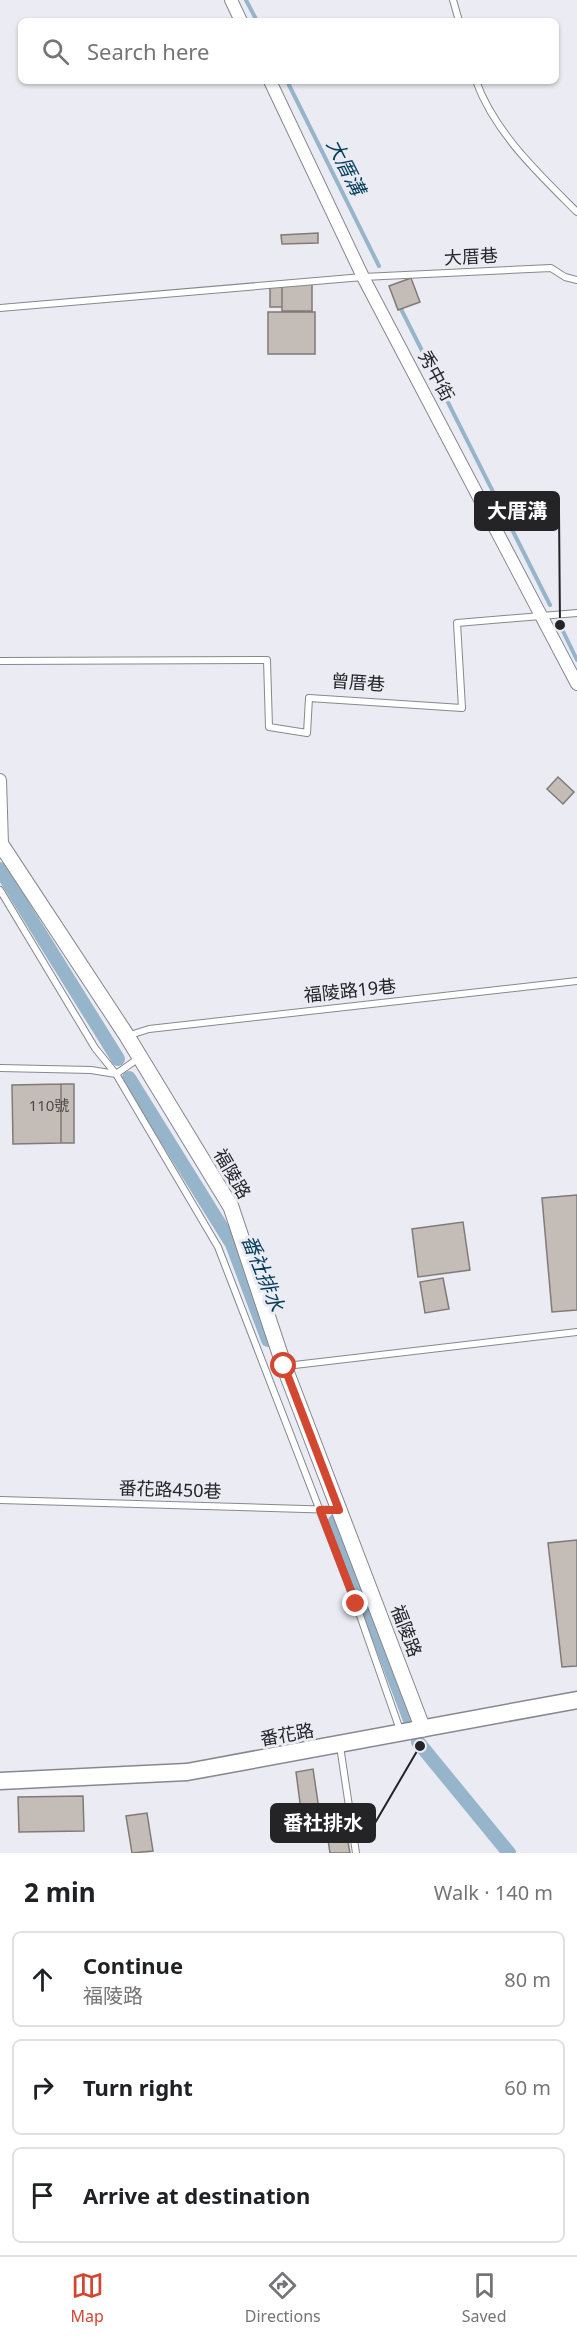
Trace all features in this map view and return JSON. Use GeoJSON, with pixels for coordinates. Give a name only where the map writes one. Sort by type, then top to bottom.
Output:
{"type":"FeatureCollection","features":[{"type":"Feature","properties":{"kind":"main road","name":"番花路"},"geometry":{"type":"LineString","coordinates":[[0,1781],[187,1772],[577,1700]]}},
{"type":"Feature","properties":{"kind":"street"},"geometry":{"type":"LineString","coordinates":[[231,0],[240,18]]}},
{"type":"Feature","properties":{"kind":"street","name":"秀中街"},"geometry":{"type":"LineString","coordinates":[[271,84],[363,277],[577,684]]}},
{"type":"Feature","properties":{"kind":"street"},"geometry":{"type":"LineString","coordinates":[[0,780],[1,844]]}},
{"type":"Feature","properties":{"kind":"street","name":"福陵路"},"geometry":{"type":"LineString","coordinates":[[1,844],[127,1036],[231,1207],[284,1366],[423,1729]]}},
{"type":"Feature","properties":{"kind":"lane"},"geometry":{"type":"LineString","coordinates":[[453,0],[458,18]]}},
{"type":"Feature","properties":{"kind":"lane"},"geometry":{"type":"LineString","coordinates":[[477,84],[484,103],[498,127],[577,212]]}},
{"type":"Feature","properties":{"kind":"lane","name":"大厝巷"},"geometry":{"type":"LineString","coordinates":[[0,308],[363,277],[551,268],[565,277],[577,280]]}},
{"type":"Feature","properties":{"kind":"lane"},"geometry":{"type":"LineString","coordinates":[[542,616],[577,613]]}},
{"type":"Feature","properties":{"kind":"lane","name":"曾厝巷"},"geometry":{"type":"LineString","coordinates":[[0,661],[267,660],[269,727],[307,733],[309,698],[462,708],[457,623],[542,616]]}},
{"type":"Feature","properties":{"kind":"lane"},"geometry":{"type":"LineString","coordinates":[[0,890],[95,1048],[116,1074],[218,1247],[356,1604],[401,1733]]}},
{"type":"Feature","properties":{"kind":"lane","name":"福陵路19巷"},"geometry":{"type":"LineString","coordinates":[[127,1036],[149,1029],[577,981]]}},
{"type":"Feature","properties":{"kind":"lane"},"geometry":{"type":"LineString","coordinates":[[0,1068],[91,1070],[116,1074],[139,1058]]}},
{"type":"Feature","properties":{"kind":"lane"},"geometry":{"type":"LineString","coordinates":[[284,1366],[577,1332]]}},
{"type":"Feature","properties":{"kind":"lane","name":"番花路450巷"},"geometry":{"type":"LineString","coordinates":[[0,1500],[339,1510]]}},
{"type":"Feature","properties":{"kind":"lane"},"geometry":{"type":"LineString","coordinates":[[340,1745],[356,1853]]}},
{"type":"Feature","properties":{"kind":"building"},"geometry":{"type":"Polygon","coordinates":[[[318,233],[318,243],[282,244],[281,235],[318,233]]]}},
{"type":"Feature","properties":{"kind":"building"},"geometry":{"type":"Polygon","coordinates":[[[411,278],[420,302],[398,310],[389,286],[411,278]]]}},
{"type":"Feature","properties":{"kind":"building"},"geometry":{"type":"Polygon","coordinates":[[[270,282],[282,282],[282,307],[270,307],[270,282]]]}},
{"type":"Feature","properties":{"kind":"building"},"geometry":{"type":"Polygon","coordinates":[[[282,282],[312,282],[312,311],[282,311],[282,282]]]}},
{"type":"Feature","properties":{"kind":"building"},"geometry":{"type":"Polygon","coordinates":[[[268,312],[315,312],[315,354],[268,354],[268,312]]]}},
{"type":"Feature","properties":{"kind":"building"},"geometry":{"type":"Polygon","coordinates":[[[558,777],[574,792],[563,804],[547,789],[558,777]]]}},
{"type":"Feature","properties":{"kind":"building"},"geometry":{"type":"Polygon","coordinates":[[[61,1084],[74,1084],[74,1143],[61,1143],[61,1084]]]}},
{"type":"Feature","properties":{"kind":"building"},"geometry":{"type":"Polygon","coordinates":[[[61,1084],[61,1143],[13,1144],[12,1085],[61,1084]]]}},
{"type":"Feature","properties":{"kind":"building"},"geometry":{"type":"Polygon","coordinates":[[[577,1195],[577,1310],[552,1312],[542,1198],[577,1195]]]}},
{"type":"Feature","properties":{"kind":"building"},"geometry":{"type":"Polygon","coordinates":[[[463,1222],[470,1270],[418,1277],[412,1229],[463,1222]]]}},
{"type":"Feature","properties":{"kind":"building"},"geometry":{"type":"Polygon","coordinates":[[[443,1278],[449,1309],[425,1313],[420,1282],[443,1278]]]}},
{"type":"Feature","properties":{"kind":"building"},"geometry":{"type":"Polygon","coordinates":[[[577,1540],[577,1666],[562,1667],[548,1543],[577,1540]]]}},
{"type":"Feature","properties":{"kind":"building"},"geometry":{"type":"Polygon","coordinates":[[[313,1769],[321,1823],[303,1826],[296,1772],[313,1769]]]}},
{"type":"Feature","properties":{"kind":"building"},"geometry":{"type":"Polygon","coordinates":[[[83,1796],[84,1831],[19,1832],[18,1797],[83,1796]]]}},
{"type":"Feature","properties":{"kind":"building"},"geometry":{"type":"Polygon","coordinates":[[[147,1813],[153,1851],[132,1853],[126,1816],[147,1813]]]}},
{"type":"Feature","properties":{"kind":"building"},"geometry":{"type":"Polygon","coordinates":[[[347,1837],[350,1853],[330,1853],[328,1840],[347,1837]]]}},
{"type":"Feature","properties":{"kind":"waterway","name":"大厝溝"},"geometry":{"type":"LineString","coordinates":[[246,0],[255,18]]}},
{"type":"Feature","properties":{"kind":"waterway","name":"大厝溝"},"geometry":{"type":"LineString","coordinates":[[288,84],[379,266]]}},
{"type":"Feature","properties":{"kind":"waterway","name":"大厝溝"},"geometry":{"type":"LineString","coordinates":[[399,305],[550,605]]}},
{"type":"Feature","properties":{"kind":"waterway","name":"大厝溝"},"geometry":{"type":"LineString","coordinates":[[560,625],[577,660]]}},
{"type":"Feature","properties":{"kind":"waterway","name":"番社排水"},"geometry":{"type":"LineString","coordinates":[[0,869],[118,1059]]}},
{"type":"Feature","properties":{"kind":"waterway","name":"番社排水"},"geometry":{"type":"LineString","coordinates":[[129,1078],[232,1244],[268,1340]]}},
{"type":"Feature","properties":{"kind":"waterway","name":"番社排水"},"geometry":{"type":"LineString","coordinates":[[335,1521],[410,1720]]}},
{"type":"Feature","properties":{"kind":"waterway","name":"番社排水"},"geometry":{"type":"LineString","coordinates":[[418,1742],[509,1853]]}},
{"type":"Feature","properties":{"kind":"place","name":"大厝溝"},"geometry":{"type":"Point","coordinates":[560,625]}},
{"type":"Feature","properties":{"kind":"place","name":"番社排水"},"geometry":{"type":"Point","coordinates":[420,1746]}},
{"type":"Feature","properties":{"kind":"route"},"geometry":{"type":"LineString","coordinates":[[284,1366],[339,1510],[320,1510],[356,1604]]}}]}
